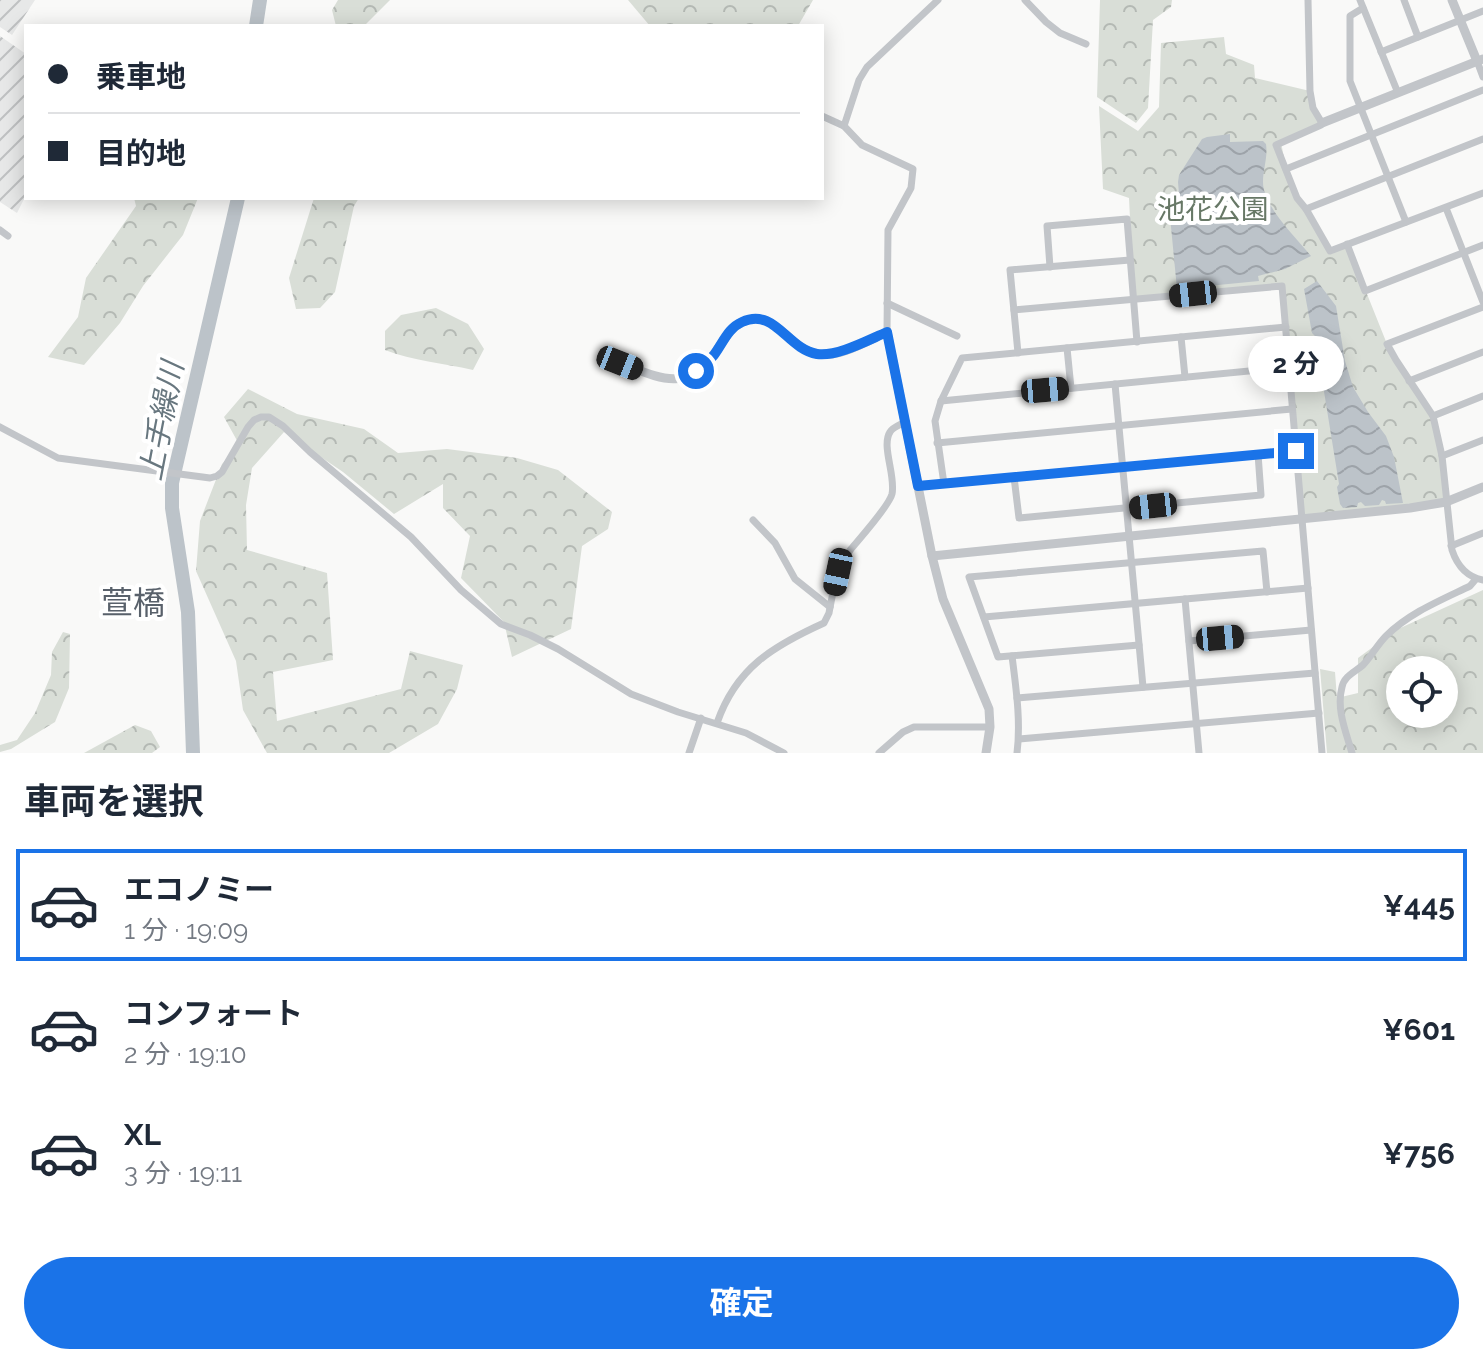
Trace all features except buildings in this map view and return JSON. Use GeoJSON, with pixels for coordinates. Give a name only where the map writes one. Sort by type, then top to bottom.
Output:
{"type":"FeatureCollection","features":[{"type":"Feature","properties":{"kind":"street"},"geometry":{"type":"LineString","coordinates":[[844,126],[859,80],[867,67],[938,0]]}},
{"type":"Feature","properties":{"kind":"street"},"geometry":{"type":"LineString","coordinates":[[1025,0],[1060,33],[1086,44]]}},
{"type":"Feature","properties":{"kind":"street"},"geometry":{"type":"LineString","coordinates":[[1308,0],[1310,91],[1313,108],[1322,123]]}},
{"type":"Feature","properties":{"kind":"street"},"geometry":{"type":"LineString","coordinates":[[1404,0],[1418,37]]}},
{"type":"Feature","properties":{"kind":"street"},"geometry":{"type":"LineString","coordinates":[[1452,0],[1480,60],[1483,77]]}},
{"type":"Feature","properties":{"kind":"street"},"geometry":{"type":"LineString","coordinates":[[1398,93],[1362,4],[1350,16],[1350,81],[1406,222]]}},
{"type":"Feature","properties":{"kind":"street"},"geometry":{"type":"LineString","coordinates":[[1381,52],[1483,11]]}},
{"type":"Feature","properties":{"kind":"street"},"geometry":{"type":"LineString","coordinates":[[1480,60],[1322,123],[1276,145],[1297,198],[1330,251],[1483,193]]}},
{"type":"Feature","properties":{"kind":"street"},"geometry":{"type":"LineString","coordinates":[[1286,169],[1483,90]]}},
{"type":"Feature","properties":{"kind":"street"},"geometry":{"type":"LineString","coordinates":[[824,117],[844,126],[862,145],[913,169],[911,188],[888,230],[887,332],[943,599],[989,709],[986,753]]}},
{"type":"Feature","properties":{"kind":"street"},"geometry":{"type":"LineString","coordinates":[[1306,209],[1483,139]]}},
{"type":"Feature","properties":{"kind":"street"},"geometry":{"type":"LineString","coordinates":[[1352,753],[1341,713],[1343,681],[1364,664],[1385,637],[1402,623],[1481,580],[1456,564],[1451,546],[1442,456],[1433,416],[1387,344],[1483,305],[1446,208]]}},
{"type":"Feature","properties":{"kind":"street"},"geometry":{"type":"LineString","coordinates":[[1050,267],[1047,226],[1127,219],[1137,342]]}},
{"type":"Feature","properties":{"kind":"street"},"geometry":{"type":"LineString","coordinates":[[0,230],[8,236]]}},
{"type":"Feature","properties":{"kind":"street"},"geometry":{"type":"LineString","coordinates":[[1347,244],[1365,291],[1483,245]]}},
{"type":"Feature","properties":{"kind":"street"},"geometry":{"type":"LineString","coordinates":[[1018,353],[1010,270],[1130,260]]}},
{"type":"Feature","properties":{"kind":"street"},"geometry":{"type":"LineString","coordinates":[[1014,310],[1282,286],[1296,451],[1307,519],[1308,588],[1322,753]]}},
{"type":"Feature","properties":{"kind":"street"},"geometry":{"type":"LineString","coordinates":[[887,303],[957,336]]}},
{"type":"Feature","properties":{"kind":"street"},"geometry":{"type":"LineString","coordinates":[[620,363],[663,379],[677,380],[701,367],[738,323],[750,319],[761,318],[773,323],[804,349],[817,354],[830,354],[887,332]]}},
{"type":"Feature","properties":{"kind":"street"},"geometry":{"type":"LineString","coordinates":[[944,484],[935,421],[962,358],[1286,327]]}},
{"type":"Feature","properties":{"kind":"street"},"geometry":{"type":"LineString","coordinates":[[1181,337],[1185,377]]}},
{"type":"Feature","properties":{"kind":"street"},"geometry":{"type":"LineString","coordinates":[[1067,348],[1071,388]]}},
{"type":"Feature","properties":{"kind":"street"},"geometry":{"type":"LineString","coordinates":[[1409,381],[1483,352]]}},
{"type":"Feature","properties":{"kind":"street"},"geometry":{"type":"LineString","coordinates":[[941,401],[1289,367]]}},
{"type":"Feature","properties":{"kind":"street"},"geometry":{"type":"LineString","coordinates":[[1115,384],[1143,687]]}},
{"type":"Feature","properties":{"kind":"street"},"geometry":{"type":"LineString","coordinates":[[1433,416],[1483,396]]}},
{"type":"Feature","properties":{"kind":"street"},"geometry":{"type":"LineString","coordinates":[[937,443],[1292,409]]}},
{"type":"Feature","properties":{"kind":"street"},"geometry":{"type":"LineString","coordinates":[[0,427],[58,458],[210,478],[222,472],[254,420],[269,417],[411,537],[461,590],[501,624],[558,649],[631,694],[746,733],[784,753]]}},
{"type":"Feature","properties":{"kind":"street"},"geometry":{"type":"LineString","coordinates":[[717,723],[723,703],[737,682],[768,651],[824,623],[838,572],[849,551],[892,496],[888,436],[891,429],[905,422]]}},
{"type":"Feature","properties":{"kind":"street"},"geometry":{"type":"LineString","coordinates":[[1442,456],[1483,440]]}},
{"type":"Feature","properties":{"kind":"street"},"geometry":{"type":"LineString","coordinates":[[918,486],[1296,451]]}},
{"type":"Feature","properties":{"kind":"street"},"geometry":{"type":"LineString","coordinates":[[1014,477],[1019,518],[1126,508],[1261,495],[1258,454]]}},
{"type":"Feature","properties":{"kind":"street"},"geometry":{"type":"LineString","coordinates":[[932,556],[1410,508],[1446,502],[1483,487]]}},
{"type":"Feature","properties":{"kind":"street"},"geometry":{"type":"LineString","coordinates":[[753,520],[775,543],[795,579],[830,607]]}},
{"type":"Feature","properties":{"kind":"street"},"geometry":{"type":"LineString","coordinates":[[1451,546],[1483,533]]}},
{"type":"Feature","properties":{"kind":"street"},"geometry":{"type":"LineString","coordinates":[[1139,645],[998,657],[969,577],[1263,551],[1267,592]]}},
{"type":"Feature","properties":{"kind":"street"},"geometry":{"type":"LineString","coordinates":[[984,617],[1308,588]]}},
{"type":"Feature","properties":{"kind":"street"},"geometry":{"type":"LineString","coordinates":[[1185,599],[1199,753]]}},
{"type":"Feature","properties":{"kind":"street"},"geometry":{"type":"LineString","coordinates":[[1189,641],[1311,630]]}},
{"type":"Feature","properties":{"kind":"street"},"geometry":{"type":"LineString","coordinates":[[1012,656],[1017,698],[1017,753]]}},
{"type":"Feature","properties":{"kind":"street"},"geometry":{"type":"LineString","coordinates":[[1017,698],[1315,673]]}},
{"type":"Feature","properties":{"kind":"street"},"geometry":{"type":"LineString","coordinates":[[1019,739],[1319,713]]}},
{"type":"Feature","properties":{"kind":"street"},"geometry":{"type":"LineString","coordinates":[[689,753],[701,718]]}},
{"type":"Feature","properties":{"kind":"street"},"geometry":{"type":"LineString","coordinates":[[879,753],[903,732],[914,727],[990,727]]}},
{"type":"Feature","properties":{"kind":"shaded area"},"geometry":{"type":"Polygon","coordinates":[[[0,0],[35,0],[12,35],[0,27],[0,0]]]}},
{"type":"Feature","properties":{"kind":"shaded area"},"geometry":{"type":"Polygon","coordinates":[[[0,36],[24,53],[24,199],[17,213],[0,202],[0,36]]]}},
{"type":"Feature","properties":{"kind":"green space"},"geometry":{"type":"Polygon","coordinates":[[[338,0],[390,0],[366,24],[336,24],[332,10],[338,0]]]}},
{"type":"Feature","properties":{"kind":"green space"},"geometry":{"type":"Polygon","coordinates":[[[628,0],[813,0],[799,24],[648,24],[628,0]]]}},
{"type":"Feature","properties":{"kind":"green space"},"geometry":{"type":"Polygon","coordinates":[[[1100,0],[1172,0],[1171,7],[1153,20],[1148,108],[1136,123],[1097,97],[1100,0]]]}},
{"type":"Feature","properties":{"kind":"green space","name":"池花公園"},"geometry":{"type":"Polygon","coordinates":[[[1224,37],[1226,54],[1254,65],[1255,78],[1310,91],[1321,125],[1281,142],[1286,169],[1297,198],[1330,251],[1347,244],[1387,344],[1433,416],[1446,502],[1302,519],[1282,286],[1134,300],[1129,198],[1103,189],[1099,106],[1138,131],[1159,107],[1161,43],[1224,37]]]}},
{"type":"Feature","properties":{"kind":"green space"},"geometry":{"type":"Polygon","coordinates":[[[134,200],[197,200],[183,235],[143,286],[120,323],[84,365],[48,357],[78,317],[86,278],[136,206],[134,200]]]}},
{"type":"Feature","properties":{"kind":"green space"},"geometry":{"type":"Polygon","coordinates":[[[313,200],[358,200],[335,292],[320,308],[296,309],[289,278],[313,200]]]}},
{"type":"Feature","properties":{"kind":"green space"},"geometry":{"type":"Polygon","coordinates":[[[436,308],[468,324],[484,349],[473,370],[385,350],[385,331],[401,315],[436,308]]]}},
{"type":"Feature","properties":{"kind":"green space"},"geometry":{"type":"Polygon","coordinates":[[[248,389],[297,414],[364,429],[398,453],[447,449],[517,458],[558,470],[612,512],[608,529],[582,546],[571,629],[512,657],[504,622],[461,578],[470,536],[443,508],[443,484],[394,514],[343,472],[284,432],[252,468],[246,505],[247,550],[327,573],[333,660],[273,672],[277,721],[401,689],[410,651],[463,665],[457,689],[438,724],[389,753],[267,753],[243,710],[236,661],[196,571],[200,521],[222,464],[240,446],[224,417],[248,389]]]}},
{"type":"Feature","properties":{"kind":"green space"},"geometry":{"type":"Polygon","coordinates":[[[1483,590],[1483,753],[1327,753],[1320,669],[1335,672],[1337,698],[1358,693],[1358,658],[1396,630],[1483,590]]]}},
{"type":"Feature","properties":{"kind":"green space"},"geometry":{"type":"Polygon","coordinates":[[[63,632],[70,634],[69,688],[55,722],[11,749],[0,752],[0,745],[17,740],[35,713],[51,675],[52,652],[63,632]]]}},
{"type":"Feature","properties":{"kind":"green space"},"geometry":{"type":"Polygon","coordinates":[[[135,725],[151,731],[160,747],[152,753],[84,753],[135,725]]]}},
{"type":"Feature","properties":{"kind":"water"},"geometry":{"type":"Polygon","coordinates":[[[1230,134],[1230,142],[1263,141],[1266,144],[1264,192],[1281,221],[1311,256],[1285,269],[1258,276],[1259,281],[1177,289],[1169,206],[1180,206],[1179,175],[1202,139],[1230,134]]]}},
{"type":"Feature","properties":{"kind":"water"},"geometry":{"type":"Polygon","coordinates":[[[1317,281],[1336,306],[1345,361],[1353,387],[1386,436],[1394,457],[1403,503],[1386,504],[1382,500],[1379,505],[1365,506],[1361,502],[1357,507],[1343,508],[1340,504],[1315,336],[1304,289],[1317,281]]]}},
{"type":"Feature","properties":{"kind":"waterway","name":"上手繰川"},"geometry":{"type":"LineString","coordinates":[[256,24],[260,0]]}},
{"type":"Feature","properties":{"kind":"waterway","name":"上手繰川"},"geometry":{"type":"LineString","coordinates":[[193,753],[188,612],[172,508],[172,483],[238,200]]}},
{"type":"Feature","properties":{"kind":"district","name":"萱橋"},"geometry":{"type":"Point","coordinates":[133,603]}},
{"type":"Feature","properties":{"kind":"route"},"geometry":{"type":"LineString","coordinates":[[696,371],[713,356],[738,323],[750,319],[761,318],[773,323],[804,349],[817,354],[830,354],[887,332],[918,486],[1296,451]]}}]}
